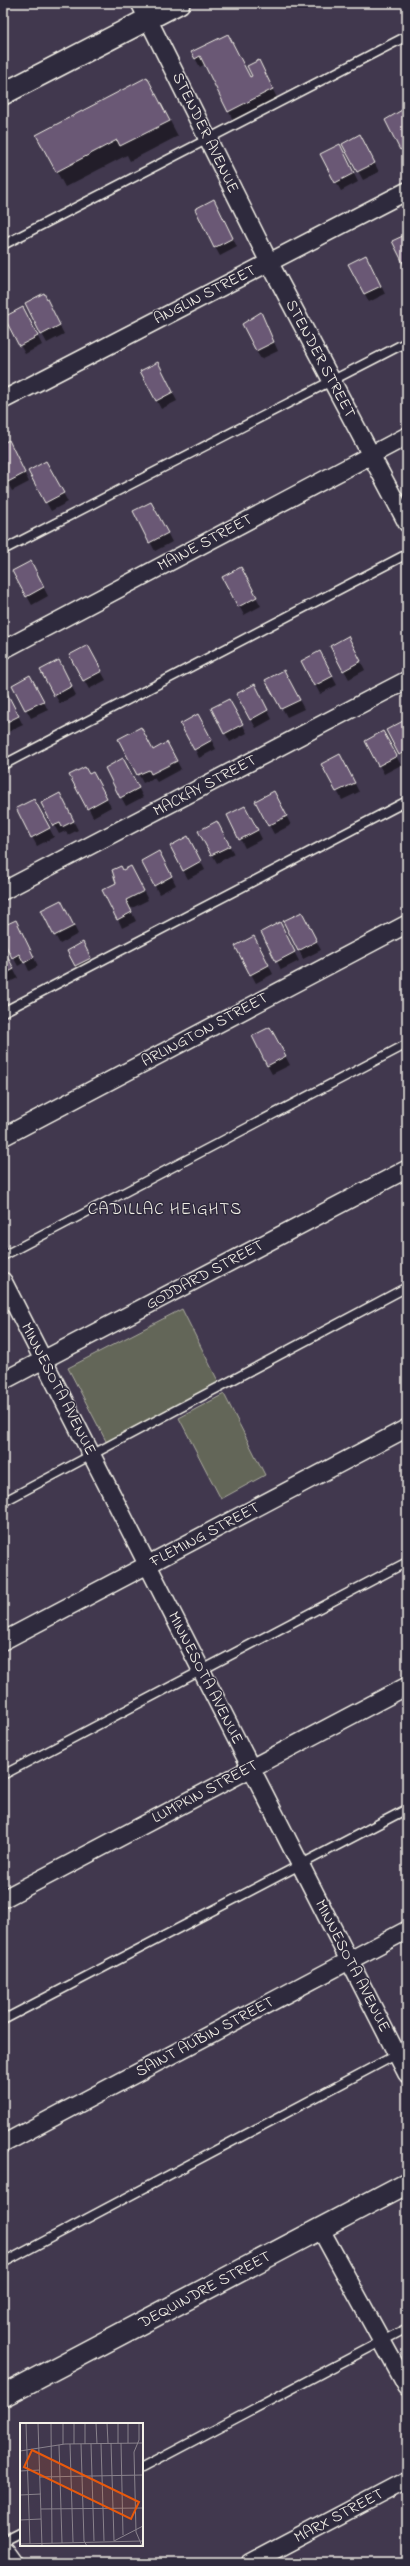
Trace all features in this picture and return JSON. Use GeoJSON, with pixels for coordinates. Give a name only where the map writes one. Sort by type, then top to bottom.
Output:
{"type":"FeatureCollection","features":[{"type":"Feature","properties":{"kind":"street"},"geometry":{"type":"LineString","coordinates":[[3,94],[144,11],[179,3]]}},
{"type":"Feature","properties":{"kind":"street","name":"STENDER AVENUE"},"geometry":{"type":"LineString","coordinates":[[144,11],[269,262]]}},
{"type":"Feature","properties":{"kind":"street","name":"ANGLIN STREET"},"geometry":{"type":"LineString","coordinates":[[3,400],[407,191]]}},
{"type":"Feature","properties":{"kind":"street","name":"STENDER STREET"},"geometry":{"type":"LineString","coordinates":[[269,262],[372,455]]}},
{"type":"Feature","properties":{"kind":"street","name":"MAINE STREET"},"geometry":{"type":"LineString","coordinates":[[3,650],[407,436]]}},
{"type":"Feature","properties":{"kind":"street"},"geometry":{"type":"LineString","coordinates":[[372,455],[407,522]]}},
{"type":"Feature","properties":{"kind":"street","name":"MACKAY STREET"},"geometry":{"type":"LineString","coordinates":[[3,891],[407,680]]}},
{"type":"Feature","properties":{"kind":"street","name":"ARLINGTON STREET"},"geometry":{"type":"LineString","coordinates":[[3,1137],[407,924]]}},
{"type":"Feature","properties":{"kind":"street","name":"GODDARD STREET"},"geometry":{"type":"LineString","coordinates":[[3,1381],[407,1169]]}},
{"type":"Feature","properties":{"kind":"street","name":"MINNESOTA AVENUE"},"geometry":{"type":"LineString","coordinates":[[3,1281],[349,1961],[402,2051],[407,2074]]}},
{"type":"Feature","properties":{"kind":"street","name":"FLEMING STREET"},"geometry":{"type":"LineString","coordinates":[[3,1641],[407,1428]]}},
{"type":"Feature","properties":{"kind":"street","name":"LUMPKIN STREET"},"geometry":{"type":"LineString","coordinates":[[3,1899],[407,1686]]}},
{"type":"Feature","properties":{"kind":"street","name":"SAINT AUBIN STREET"},"geometry":{"type":"LineString","coordinates":[[3,2144],[407,1930]]}},
{"type":"Feature","properties":{"kind":"street","name":"DEQUINDRE STREET"},"geometry":{"type":"LineString","coordinates":[[3,2396],[321,2230],[407,2183]]}},
{"type":"Feature","properties":{"kind":"street"},"geometry":{"type":"LineString","coordinates":[[321,2230],[407,2387]]}},
{"type":"Feature","properties":{"kind":"street","name":"MARX STREET"},"geometry":{"type":"LineString","coordinates":[[250,2563],[407,2480]]}},
{"type":"Feature","properties":{"kind":"street"},"geometry":{"type":"LineString","coordinates":[[3,2552],[11,2563]]}},
{"type":"Feature","properties":{"kind":"lane"},"geometry":{"type":"LineString","coordinates":[[3,246],[407,36]]}},
{"type":"Feature","properties":{"kind":"lane"},"geometry":{"type":"LineString","coordinates":[[3,550],[407,342]]}},
{"type":"Feature","properties":{"kind":"lane"},"geometry":{"type":"LineString","coordinates":[[3,765],[407,554]]}},
{"type":"Feature","properties":{"kind":"lane"},"geometry":{"type":"LineString","coordinates":[[3,1012],[407,801]]}},
{"type":"Feature","properties":{"kind":"lane"},"geometry":{"type":"LineString","coordinates":[[3,1256],[407,1044]]}},
{"type":"Feature","properties":{"kind":"lane"},"geometry":{"type":"LineString","coordinates":[[3,1502],[407,1287]]}},
{"type":"Feature","properties":{"kind":"lane"},"geometry":{"type":"LineString","coordinates":[[3,1776],[407,1562]]}},
{"type":"Feature","properties":{"kind":"lane"},"geometry":{"type":"LineString","coordinates":[[3,2020],[407,1809]]}},
{"type":"Feature","properties":{"kind":"lane"},"geometry":{"type":"LineString","coordinates":[[3,2264],[402,2051]]}},
{"type":"Feature","properties":{"kind":"lane"},"geometry":{"type":"LineString","coordinates":[[143,2467],[407,2328]]}},
{"type":"Feature","properties":{"kind":"lane"},"geometry":{"type":"LineString","coordinates":[[3,2541],[20,2532]]}},
{"type":"Feature","properties":{"kind":"green space"},"geometry":{"type":"Polygon","coordinates":[[[182,1309],[219,1383],[107,1443],[68,1368],[182,1309]]]}},
{"type":"Feature","properties":{"kind":"green space"},"geometry":{"type":"Polygon","coordinates":[[[224,1394],[265,1475],[221,1499],[179,1418],[224,1394]]]}},
{"type":"Feature","properties":{"kind":"building"},"geometry":{"type":"Polygon","coordinates":[[[228,34],[250,77],[252,76],[247,66],[259,60],[273,89],[228,112],[200,56],[195,59],[191,52],[228,34]]]}},
{"type":"Feature","properties":{"kind":"building"},"geometry":{"type":"Polygon","coordinates":[[[147,77],[170,121],[120,146],[117,140],[56,172],[36,135],[147,77]]]}},
{"type":"Feature","properties":{"kind":"building"},"geometry":{"type":"Polygon","coordinates":[[[402,110],[407,120],[407,146],[400,150],[385,120],[402,110]]]}},
{"type":"Feature","properties":{"kind":"building"},"geometry":{"type":"Polygon","coordinates":[[[360,134],[375,163],[357,172],[342,144],[360,134]]]}},
{"type":"Feature","properties":{"kind":"building"},"geometry":{"type":"Polygon","coordinates":[[[340,144],[354,173],[335,183],[320,154],[340,144]]]}},
{"type":"Feature","properties":{"kind":"building"},"geometry":{"type":"Polygon","coordinates":[[[214,199],[233,238],[214,248],[195,209],[214,199]]]}},
{"type":"Feature","properties":{"kind":"building"},"geometry":{"type":"Polygon","coordinates":[[[407,234],[407,271],[392,241],[407,234]]]}},
{"type":"Feature","properties":{"kind":"building"},"geometry":{"type":"Polygon","coordinates":[[[366,255],[381,286],[364,294],[348,264],[366,255]]]}},
{"type":"Feature","properties":{"kind":"building"},"geometry":{"type":"Polygon","coordinates":[[[44,293],[60,325],[41,335],[25,303],[44,293]]]}},
{"type":"Feature","properties":{"kind":"building"},"geometry":{"type":"Polygon","coordinates":[[[23,307],[38,336],[19,346],[4,317],[23,307]]]}},
{"type":"Feature","properties":{"kind":"building"},"geometry":{"type":"Polygon","coordinates":[[[261,312],[274,342],[256,351],[242,324],[261,312]]]}},
{"type":"Feature","properties":{"kind":"building"},"geometry":{"type":"Polygon","coordinates":[[[158,362],[173,392],[156,401],[140,371],[158,362]]]}},
{"type":"Feature","properties":{"kind":"building"},"geometry":{"type":"Polygon","coordinates":[[[9,440],[25,473],[6,483],[3,476],[3,443],[9,440]]]}},
{"type":"Feature","properties":{"kind":"building"},"geometry":{"type":"Polygon","coordinates":[[[46,461],[64,493],[45,503],[28,471],[46,461]]]}},
{"type":"Feature","properties":{"kind":"building"},"geometry":{"type":"Polygon","coordinates":[[[151,502],[168,533],[149,543],[133,511],[151,502]]]}},
{"type":"Feature","properties":{"kind":"building"},"geometry":{"type":"Polygon","coordinates":[[[31,561],[44,587],[26,597],[12,571],[31,561]]]}},
{"type":"Feature","properties":{"kind":"building"},"geometry":{"type":"Polygon","coordinates":[[[241,567],[257,597],[238,607],[222,577],[241,567]]]}},
{"type":"Feature","properties":{"kind":"building"},"geometry":{"type":"Polygon","coordinates":[[[348,636],[361,661],[343,671],[330,646],[348,636]]]}},
{"type":"Feature","properties":{"kind":"building"},"geometry":{"type":"Polygon","coordinates":[[[88,645],[102,671],[83,681],[69,655],[88,645]]]}},
{"type":"Feature","properties":{"kind":"building"},"geometry":{"type":"Polygon","coordinates":[[[320,651],[333,676],[314,686],[301,661],[320,651]]]}},
{"type":"Feature","properties":{"kind":"building"},"geometry":{"type":"Polygon","coordinates":[[[59,660],[72,686],[54,696],[40,670],[59,660]]]}},
{"type":"Feature","properties":{"kind":"building"},"geometry":{"type":"Polygon","coordinates":[[[284,670],[300,700],[281,709],[265,680],[284,670]]]}},
{"type":"Feature","properties":{"kind":"building"},"geometry":{"type":"Polygon","coordinates":[[[30,675],[44,701],[25,710],[12,685],[30,675]]]}},
{"type":"Feature","properties":{"kind":"building"},"geometry":{"type":"Polygon","coordinates":[[[255,684],[268,710],[250,720],[236,694],[255,684]]]}},
{"type":"Feature","properties":{"kind":"building"},"geometry":{"type":"Polygon","coordinates":[[[6,691],[19,716],[3,724],[3,692],[6,691]]]}},
{"type":"Feature","properties":{"kind":"building"},"geometry":{"type":"Polygon","coordinates":[[[229,699],[243,724],[224,734],[211,708],[229,699]]]}},
{"type":"Feature","properties":{"kind":"building"},"geometry":{"type":"Polygon","coordinates":[[[198,714],[212,740],[194,750],[180,724],[198,714]]]}},
{"type":"Feature","properties":{"kind":"building"},"geometry":{"type":"Polygon","coordinates":[[[405,720],[407,724],[407,750],[399,755],[386,730],[405,720]]]}},
{"type":"Feature","properties":{"kind":"building"},"geometry":{"type":"Polygon","coordinates":[[[141,727],[153,750],[167,742],[177,761],[151,774],[149,770],[137,775],[118,739],[141,727]]]}},
{"type":"Feature","properties":{"kind":"building"},"geometry":{"type":"Polygon","coordinates":[[[383,731],[397,756],[378,766],[365,741],[383,731]]]}},
{"type":"Feature","properties":{"kind":"building"},"geometry":{"type":"Polygon","coordinates":[[[340,754],[355,783],[336,792],[321,764],[340,754]]]}},
{"type":"Feature","properties":{"kind":"building"},"geometry":{"type":"Polygon","coordinates":[[[123,758],[139,788],[120,798],[105,768],[123,758]]]}},
{"type":"Feature","properties":{"kind":"building"},"geometry":{"type":"Polygon","coordinates":[[[85,767],[89,774],[93,772],[107,798],[87,809],[69,775],[85,767]]]}},
{"type":"Feature","properties":{"kind":"building"},"geometry":{"type":"Polygon","coordinates":[[[274,791],[287,816],[268,826],[255,801],[274,791]]]}},
{"type":"Feature","properties":{"kind":"building"},"geometry":{"type":"Polygon","coordinates":[[[60,793],[74,821],[62,827],[60,823],[53,826],[41,803],[60,793]]]}},
{"type":"Feature","properties":{"kind":"building"},"geometry":{"type":"Polygon","coordinates":[[[34,799],[50,828],[31,838],[16,808],[34,799]]]}},
{"type":"Feature","properties":{"kind":"building"},"geometry":{"type":"Polygon","coordinates":[[[245,806],[258,830],[239,840],[227,815],[245,806]]]}},
{"type":"Feature","properties":{"kind":"building"},"geometry":{"type":"Polygon","coordinates":[[[217,821],[230,846],[211,855],[198,831],[217,821]]]}},
{"type":"Feature","properties":{"kind":"building"},"geometry":{"type":"Polygon","coordinates":[[[188,836],[201,861],[183,871],[170,846],[188,836]]]}},
{"type":"Feature","properties":{"kind":"building"},"geometry":{"type":"Polygon","coordinates":[[[159,851],[172,876],[154,886],[141,861],[159,851]]]}},
{"type":"Feature","properties":{"kind":"building"},"geometry":{"type":"Polygon","coordinates":[[[121,866],[123,870],[131,866],[144,891],[126,900],[132,912],[117,920],[102,890],[116,883],[112,870],[121,866]]]}},
{"type":"Feature","properties":{"kind":"building"},"geometry":{"type":"Polygon","coordinates":[[[61,900],[74,926],[54,936],[41,910],[61,900]]]}},
{"type":"Feature","properties":{"kind":"building"},"geometry":{"type":"Polygon","coordinates":[[[302,912],[317,941],[298,951],[283,921],[302,912]]]}},
{"type":"Feature","properties":{"kind":"building"},"geometry":{"type":"Polygon","coordinates":[[[16,920],[34,957],[24,963],[19,954],[12,958],[3,940],[3,926],[16,920]]]}},
{"type":"Feature","properties":{"kind":"building"},"geometry":{"type":"Polygon","coordinates":[[[280,922],[295,952],[276,962],[261,932],[280,922]]]}},
{"type":"Feature","properties":{"kind":"building"},"geometry":{"type":"Polygon","coordinates":[[[254,936],[269,965],[250,975],[235,946],[254,936]]]}},
{"type":"Feature","properties":{"kind":"building"},"geometry":{"type":"Polygon","coordinates":[[[83,942],[91,958],[75,966],[67,951],[83,942]]]}},
{"type":"Feature","properties":{"kind":"building"},"geometry":{"type":"Polygon","coordinates":[[[3,948],[14,969],[3,975],[3,948]]]}},
{"type":"Feature","properties":{"kind":"building"},"geometry":{"type":"Polygon","coordinates":[[[270,1027],[286,1056],[267,1066],[252,1036],[270,1027]]]}},
{"type":"Feature","properties":{"kind":"district","name":"CADILLAC HEIGHTS"},"geometry":{"type":"Point","coordinates":[165,1209]}}]}
